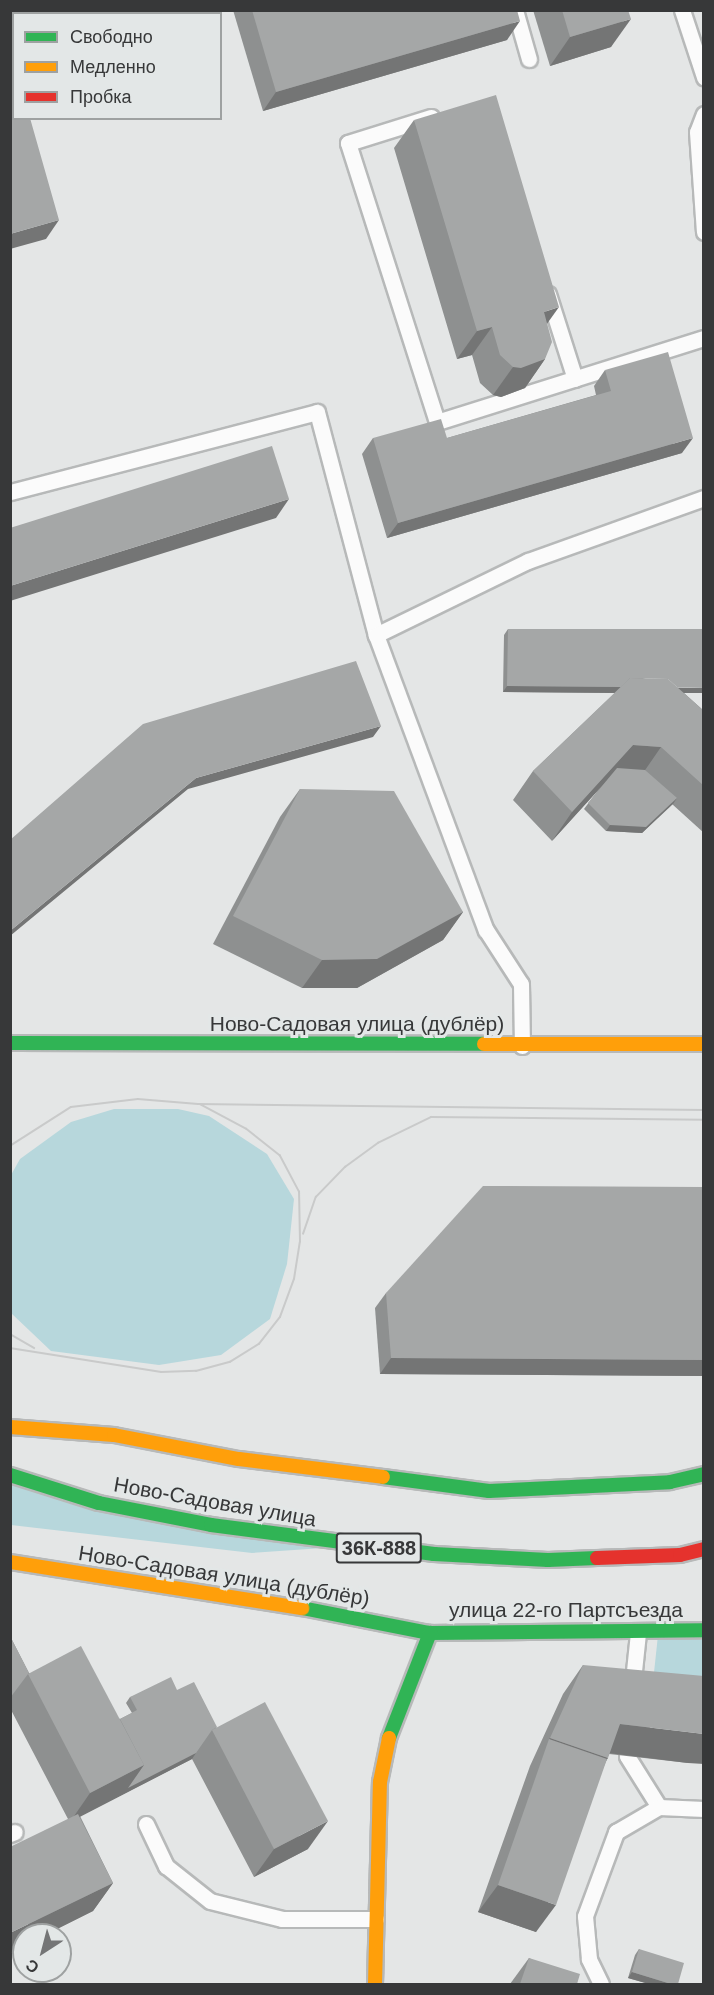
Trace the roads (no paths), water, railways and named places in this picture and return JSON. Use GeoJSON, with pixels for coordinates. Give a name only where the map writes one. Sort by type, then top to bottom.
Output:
{"type":"FeatureCollection","features":[{"type":"Feature","properties":{"kind":"main road","name":"Ново-Садовая улица (дублёр)"},"geometry":{"type":"LineString","coordinates":[[10,1043],[522,1046],[704,1044]]}},
{"type":"Feature","properties":{"kind":"main road"},"geometry":{"type":"LineString","coordinates":[[10,1427],[114,1435],[239,1459],[489,1491],[670,1482],[704,1474]]}},
{"type":"Feature","properties":{"kind":"main road","name":"Ново-Садовая улица"},"geometry":{"type":"LineString","coordinates":[[10,1475],[99,1503],[211,1526],[486,1559],[630,1558],[704,1549]]}},
{"type":"Feature","properties":{"kind":"main road","name":"Ново-Садовая улица (дублёр)"},"geometry":{"type":"LineString","coordinates":[[10,1563],[303,1608],[430,1633]]}},
{"type":"Feature","properties":{"kind":"main road","name":"улица 22-го Партсъезда"},"geometry":{"type":"LineString","coordinates":[[375,1984],[376,1829],[387,1742],[430,1633],[638,1633],[704,1630]]}},
{"type":"Feature","properties":{"kind":"lane"},"geometry":{"type":"LineString","coordinates":[[514,10],[529,59]]}},
{"type":"Feature","properties":{"kind":"lane"},"geometry":{"type":"LineString","coordinates":[[682,10],[704,77]]}},
{"type":"Feature","properties":{"kind":"lane"},"geometry":{"type":"LineString","coordinates":[[451,111],[348,143],[438,423],[704,338]]}},
{"type":"Feature","properties":{"kind":"lane"},"geometry":{"type":"LineString","coordinates":[[703,226],[698,132],[704,114]]}},
{"type":"Feature","properties":{"kind":"lane"},"geometry":{"type":"LineString","coordinates":[[542,278],[575,379]]}},
{"type":"Feature","properties":{"kind":"lane"},"geometry":{"type":"LineString","coordinates":[[10,492],[317,412],[376,635],[486,930],[520,984],[522,1046]]}},
{"type":"Feature","properties":{"kind":"lane"},"geometry":{"type":"LineString","coordinates":[[376,635],[528,561],[704,498]]}},
{"type":"Feature","properties":{"kind":"lane"},"geometry":{"type":"LineString","coordinates":[[638,1633],[627,1756],[659,1807]]}},
{"type":"Feature","properties":{"kind":"lane"},"geometry":{"type":"LineString","coordinates":[[601,1984],[589,1959],[585,1916],[616,1832],[659,1807],[704,1809]]}},
{"type":"Feature","properties":{"kind":"lane"},"geometry":{"type":"LineString","coordinates":[[146,1824],[166,1866],[210,1901],[282,1919],[376,1919]]}},
{"type":"Feature","properties":{"kind":"tram line"},"geometry":{"type":"LineString","coordinates":[[10,1146],[71,1107],[138,1099],[198,1104],[704,1110]]}},
{"type":"Feature","properties":{"kind":"tram line"},"geometry":{"type":"LineString","coordinates":[[10,1348],[161,1372],[196,1371],[230,1362],[259,1344],[280,1317],[294,1279],[300,1242],[299,1192],[280,1156],[246,1129],[201,1105]]}},
{"type":"Feature","properties":{"kind":"tram line"},"geometry":{"type":"LineString","coordinates":[[303,1234],[316,1197],[345,1167],[378,1143],[431,1117],[704,1120]]}},
{"type":"Feature","properties":{"kind":"tram line"},"geometry":{"type":"LineString","coordinates":[[10,1334],[34,1348]]}}]}
